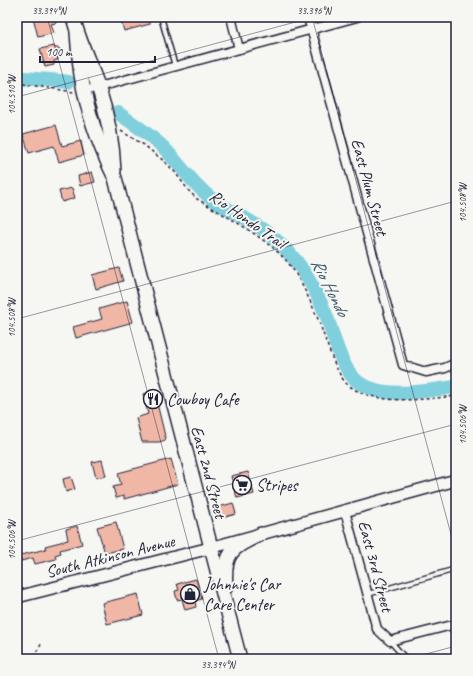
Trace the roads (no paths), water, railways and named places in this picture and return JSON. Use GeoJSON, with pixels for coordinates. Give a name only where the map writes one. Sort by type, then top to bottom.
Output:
{"type":"FeatureCollection","features":[{"type":"Feature","properties":{"kind":"main road","name":"East 2nd Street"},"geometry":{"type":"LineString","coordinates":[[73,17],[77,32],[98,87],[112,144],[114,178]]}},
{"type":"Feature","properties":{"kind":"main road","name":"East 2nd Street"},"geometry":{"type":"LineString","coordinates":[[77,32],[84,91],[100,146],[114,178],[240,659]]}},
{"type":"Feature","properties":{"kind":"main road","name":"South Atkinson Avenue"},"geometry":{"type":"LineString","coordinates":[[17,597],[210,548],[456,480]]}},
{"type":"Feature","properties":{"kind":"main road"},"geometry":{"type":"LineString","coordinates":[[228,613],[225,577],[227,560],[231,552],[238,546],[261,534]]}},
{"type":"Feature","properties":{"kind":"street"},"geometry":{"type":"LineString","coordinates":[[231,17],[239,49]]}},
{"type":"Feature","properties":{"kind":"street","name":"East Plum Street"},"geometry":{"type":"LineString","coordinates":[[308,17],[403,365],[426,372],[445,368],[456,363]]}},
{"type":"Feature","properties":{"kind":"street"},"geometry":{"type":"LineString","coordinates":[[84,91],[357,17]]}},
{"type":"Feature","properties":{"kind":"street","name":"East 3rd Street"},"geometry":{"type":"LineString","coordinates":[[345,511],[377,629],[390,641]]}},
{"type":"Feature","properties":{"kind":"street"},"geometry":{"type":"LineString","coordinates":[[390,641],[456,624]]}},
{"type":"Feature","properties":{"kind":"lane"},"geometry":{"type":"LineString","coordinates":[[161,17],[175,66]]}},
{"type":"Feature","properties":{"kind":"lane"},"geometry":{"type":"LineString","coordinates":[[368,594],[456,569]]}},
{"type":"Feature","properties":{"kind":"lane"},"geometry":{"type":"LineString","coordinates":[[390,641],[406,659]]}},
{"type":"Feature","properties":{"kind":"waterway","name":"Rio Hondo"},"geometry":{"type":"LineString","coordinates":[[17,77],[68,82]]}},
{"type":"Feature","properties":{"kind":"waterway","name":"Rio Hondo"},"geometry":{"type":"LineString","coordinates":[[118,113],[159,143],[193,181],[212,199],[269,234],[285,248],[298,264],[317,295],[327,317],[340,354],[354,379],[372,389],[395,393],[420,392],[456,387]]}},
{"type":"Feature","properties":{"kind":"place","name":"Cowboy Cafe"},"geometry":{"type":"Point","coordinates":[153,399]}},
{"type":"Feature","properties":{"kind":"place","name":"Stripes"},"geometry":{"type":"Point","coordinates":[242,485]}},
{"type":"Feature","properties":{"kind":"place","name":"Johnnie's Car Care Center"},"geometry":{"type":"Point","coordinates":[190,594]}}]}
